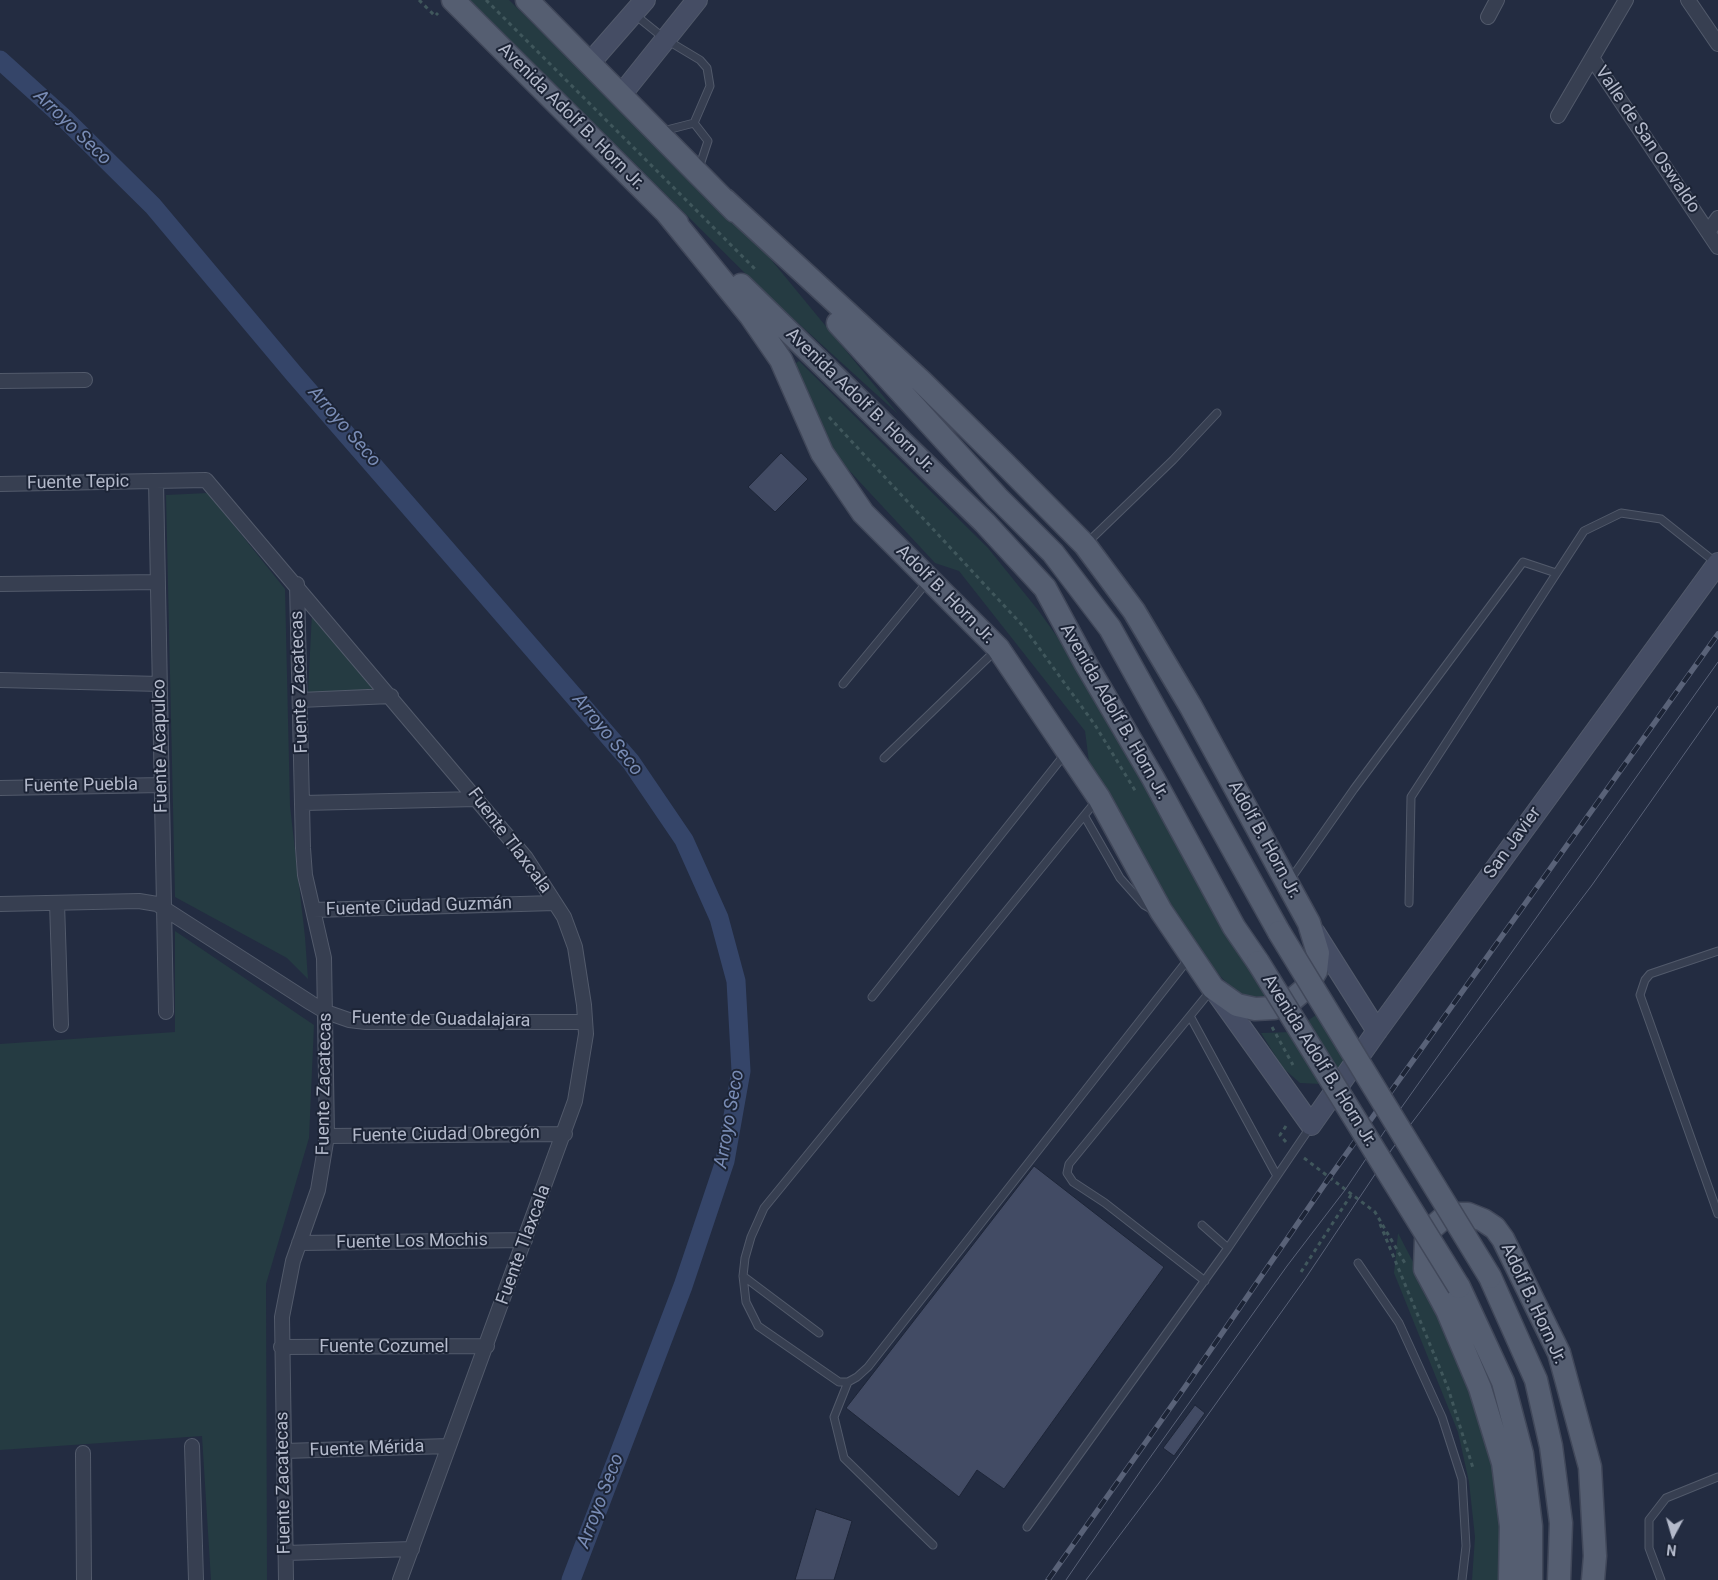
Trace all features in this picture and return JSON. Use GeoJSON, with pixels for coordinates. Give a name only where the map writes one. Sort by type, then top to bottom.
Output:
{"type":"FeatureCollection","features":[{"type":"Feature","properties":{"kind":"main road","name":"Avenida Adolf B. Horn Jr."},"geometry":{"type":"LineString","coordinates":[[453,0],[667,213],[978,516],[1045,588],[1086,664],[1153,778],[1234,927],[1258,962],[1458,1287],[1503,1382],[1522,1454],[1531,1526],[1531,1580]]}},
{"type":"Feature","properties":{"kind":"main road","name":"Avenida Adolf B. Horn Jr."},"geometry":{"type":"LineString","coordinates":[[528,0],[725,200],[997,496],[1053,553],[1110,628],[1279,932],[1490,1277],[1536,1380],[1549,1436],[1561,1523],[1559,1580]]}},
{"type":"Feature","properties":{"kind":"main road","name":"Adolf B. Horn Jr."},"geometry":{"type":"LineString","coordinates":[[667,213],[750,314],[781,360],[822,453],[863,513],[998,648],[1099,798],[1161,911],[1213,988],[1237,1005],[1255,1009],[1274,1008],[1292,1000],[1306,988],[1316,971],[1318,953],[1309,924],[1288,882],[1191,707],[1134,611],[1085,544],[921,381],[725,200]]}},
{"type":"Feature","properties":{"kind":"main road","name":"Adolf B. Horn Jr."},"geometry":{"type":"LineString","coordinates":[[1510,1580],[1510,1526],[1503,1463],[1480,1388],[1447,1310],[1425,1269],[1424,1253],[1429,1234],[1442,1219],[1454,1214],[1468,1214],[1483,1220],[1495,1228],[1503,1238],[1559,1353],[1590,1467],[1595,1556],[1593,1580]]}},
{"type":"Feature","properties":{"kind":"street"},"geometry":{"type":"LineString","coordinates":[[620,95],[697,0]]}},
{"type":"Feature","properties":{"kind":"street"},"geometry":{"type":"LineString","coordinates":[[1488,17],[1498,0]]}},
{"type":"Feature","properties":{"kind":"street"},"geometry":{"type":"LineString","coordinates":[[1558,116],[1626,0]]}},
{"type":"Feature","properties":{"kind":"street"},"geometry":{"type":"LineString","coordinates":[[1688,0],[1718,44]]}},
{"type":"Feature","properties":{"kind":"street"},"geometry":{"type":"LineString","coordinates":[[589,64],[639,7]]}},
{"type":"Feature","properties":{"kind":"street","name":"Valle de San Oswaldo"},"geometry":{"type":"LineString","coordinates":[[1592,58],[1718,247]]}},
{"type":"Feature","properties":{"kind":"street"},"geometry":{"type":"LineString","coordinates":[[1708,232],[1718,218]]}},
{"type":"Feature","properties":{"kind":"street"},"geometry":{"type":"LineString","coordinates":[[0,381],[85,380]]}},
{"type":"Feature","properties":{"kind":"street","name":"Fuente Tlaxcala"},"geometry":{"type":"LineString","coordinates":[[156,481],[206,480],[297,584],[526,858],[564,917],[575,946],[581,977],[586,1034],[580,1082],[565,1134],[400,1580]]}},
{"type":"Feature","properties":{"kind":"street","name":"Fuente Tepic"},"geometry":{"type":"LineString","coordinates":[[0,484],[156,481]]}},
{"type":"Feature","properties":{"kind":"street","name":"Fuente Acapulco"},"geometry":{"type":"LineString","coordinates":[[156,481],[166,1012]]}},
{"type":"Feature","properties":{"kind":"street","name":"San Javier"},"geometry":{"type":"LineString","coordinates":[[1311,1125],[1377,1031],[1718,564]]}},
{"type":"Feature","properties":{"kind":"street"},"geometry":{"type":"LineString","coordinates":[[0,584],[158,582]]}},
{"type":"Feature","properties":{"kind":"street","name":"Fuente Zacatecas"},"geometry":{"type":"LineString","coordinates":[[286,1580],[281,1348],[283,1308],[300,1243],[318,1190],[328,1136],[324,958],[305,875],[297,584]]}},
{"type":"Feature","properties":{"kind":"street"},"geometry":{"type":"LineString","coordinates":[[0,680],[160,684]]}},
{"type":"Feature","properties":{"kind":"street"},"geometry":{"type":"LineString","coordinates":[[300,700],[391,696]]}},
{"type":"Feature","properties":{"kind":"street","name":"Fuente Puebla"},"geometry":{"type":"LineString","coordinates":[[0,788],[162,785]]}},
{"type":"Feature","properties":{"kind":"street"},"geometry":{"type":"LineString","coordinates":[[303,802],[477,799]]}},
{"type":"Feature","properties":{"kind":"street","name":"Fuente de Guadalajara"},"geometry":{"type":"LineString","coordinates":[[0,904],[148,901],[164,908],[326,1012],[349,1020],[366,1022],[585,1022]]}},
{"type":"Feature","properties":{"kind":"street"},"geometry":{"type":"LineString","coordinates":[[57,903],[61,1025]]}},
{"type":"Feature","properties":{"kind":"street","name":"Fuente Ciudad Guzmán"},"geometry":{"type":"LineString","coordinates":[[313,910],[555,903]]}},
{"type":"Feature","properties":{"kind":"street","name":"Adolf B. Horn Jr."},"geometry":{"type":"LineString","coordinates":[[1309,924],[1377,1031]]}},
{"type":"Feature","properties":{"kind":"street","name":"Adolf B. Horn Jr."},"geometry":{"type":"LineString","coordinates":[[1213,988],[1311,1125]]}},
{"type":"Feature","properties":{"kind":"street","name":"Fuente Ciudad Obregón"},"geometry":{"type":"LineString","coordinates":[[328,1136],[565,1134]]}},
{"type":"Feature","properties":{"kind":"street","name":"Fuente Los Mochis"},"geometry":{"type":"LineString","coordinates":[[300,1243],[526,1240]]}},
{"type":"Feature","properties":{"kind":"street","name":"Fuente Cozumel"},"geometry":{"type":"LineString","coordinates":[[281,1348],[487,1346]]}},
{"type":"Feature","properties":{"kind":"street"},"geometry":{"type":"LineString","coordinates":[[192,1446],[196,1580]]}},
{"type":"Feature","properties":{"kind":"street","name":"Fuente Mérida"},"geometry":{"type":"LineString","coordinates":[[284,1452],[449,1446]]}},
{"type":"Feature","properties":{"kind":"street"},"geometry":{"type":"LineString","coordinates":[[83,1453],[84,1580]]}},
{"type":"Feature","properties":{"kind":"street"},"geometry":{"type":"LineString","coordinates":[[286,1553],[412,1550]]}},
{"type":"Feature","properties":{"kind":"lane"},"geometry":{"type":"LineString","coordinates":[[639,7],[665,39],[700,60],[707,68],[710,86],[694,123]]}},
{"type":"Feature","properties":{"kind":"lane"},"geometry":{"type":"LineString","coordinates":[[657,132],[694,123]]}},
{"type":"Feature","properties":{"kind":"lane"},"geometry":{"type":"LineString","coordinates":[[694,123],[708,141],[698,174]]}},
{"type":"Feature","properties":{"kind":"lane"},"geometry":{"type":"LineString","coordinates":[[1085,544],[1173,460],[1217,413]]}},
{"type":"Feature","properties":{"kind":"lane"},"geometry":{"type":"LineString","coordinates":[[1409,903],[1411,797],[1584,531],[1621,513],[1661,519],[1718,564]]}},
{"type":"Feature","properties":{"kind":"lane"},"geometry":{"type":"LineString","coordinates":[[1288,882],[1354,789],[1523,562],[1556,573]]}},
{"type":"Feature","properties":{"kind":"lane"},"geometry":{"type":"LineString","coordinates":[[843,684],[928,580]]}},
{"type":"Feature","properties":{"kind":"lane"},"geometry":{"type":"LineString","coordinates":[[884,758],[998,648]]}},
{"type":"Feature","properties":{"kind":"lane"},"geometry":{"type":"LineString","coordinates":[[872,997],[1068,750]]}},
{"type":"Feature","properties":{"kind":"lane"},"geometry":{"type":"LineString","coordinates":[[848,1382],[839,1382],[758,1326],[746,1302],[743,1276],[745,1258],[751,1237],[764,1208],[1099,798]]}},
{"type":"Feature","properties":{"kind":"lane"},"geometry":{"type":"LineString","coordinates":[[1085,817],[1120,878],[1132,893],[1148,908],[1161,911]]}},
{"type":"Feature","properties":{"kind":"lane"},"geometry":{"type":"LineString","coordinates":[[1718,951],[1650,974],[1645,980],[1640,995],[1718,1214]]}},
{"type":"Feature","properties":{"kind":"lane"},"geometry":{"type":"LineString","coordinates":[[933,1544],[844,1458],[834,1417],[848,1382],[868,1367],[1192,955]]}},
{"type":"Feature","properties":{"kind":"lane"},"geometry":{"type":"LineString","coordinates":[[1205,1281],[1105,1203],[1073,1182],[1066,1174],[1069,1164],[1213,988]]}},
{"type":"Feature","properties":{"kind":"lane"},"geometry":{"type":"LineString","coordinates":[[1190,1016],[1277,1176]]}},
{"type":"Feature","properties":{"kind":"lane"},"geometry":{"type":"LineString","coordinates":[[1027,1527],[1205,1281],[1311,1125]]}},
{"type":"Feature","properties":{"kind":"lane"},"geometry":{"type":"LineString","coordinates":[[1202,1225],[1228,1248]]}},
{"type":"Feature","properties":{"kind":"lane"},"geometry":{"type":"LineString","coordinates":[[1358,1263],[1399,1323],[1442,1417],[1462,1479],[1466,1546],[1462,1580]]}},
{"type":"Feature","properties":{"kind":"lane"},"geometry":{"type":"LineString","coordinates":[[743,1276],[819,1333]]}},
{"type":"Feature","properties":{"kind":"lane"},"geometry":{"type":"LineString","coordinates":[[1661,1580],[1649,1548],[1649,1520],[1666,1498],[1718,1477]]}},
{"type":"Feature","properties":{"kind":"path"},"geometry":{"type":"LineString","coordinates":[[419,0],[435,16]]}},
{"type":"Feature","properties":{"kind":"path"},"geometry":{"type":"LineString","coordinates":[[486,0],[762,276]]}},
{"type":"Feature","properties":{"kind":"path"},"geometry":{"type":"LineString","coordinates":[[1301,1272],[1352,1195]]}},
{"type":"Feature","properties":{"kind":"path"},"geometry":{"type":"LineString","coordinates":[[1375,1212],[1408,1269]]}},
{"type":"Feature","properties":{"kind":"shaded area"},"geometry":{"type":"Polygon","coordinates":[[[470,0],[509,0],[764,251],[898,414],[765,293],[470,0]]]}},
{"type":"Feature","properties":{"kind":"shaded area"},"geometry":{"type":"Polygon","coordinates":[[[799,361],[988,548],[1038,610],[1068,652],[1266,996],[1250,997],[1237,993],[1220,976],[1190,937],[1089,762],[1085,731],[959,571],[935,563],[832,452],[792,366],[799,361]]]}},
{"type":"Feature","properties":{"kind":"shaded area"},"geometry":{"type":"Polygon","coordinates":[[[208,493],[285,589],[290,806],[308,979],[287,958],[175,897],[166,495],[208,493]]]}},
{"type":"Feature","properties":{"kind":"shaded area"},"geometry":{"type":"Polygon","coordinates":[[[312,613],[378,692],[308,692],[312,613]]]}},
{"type":"Feature","properties":{"kind":"shaded area"},"geometry":{"type":"Polygon","coordinates":[[[175,931],[314,1025],[309,1138],[266,1284],[267,1580],[211,1580],[202,1436],[0,1450],[0,1044],[175,1032],[175,931]]]}},
{"type":"Feature","properties":{"kind":"shaded area"},"geometry":{"type":"Polygon","coordinates":[[[1329,992],[1352,1033],[1347,1053],[1338,1071],[1321,1084],[1300,1083],[1283,1068],[1261,1033],[1291,1032],[1316,1015],[1329,992]]]}},
{"type":"Feature","properties":{"kind":"shaded area"},"geometry":{"type":"Polygon","coordinates":[[[1398,1233],[1436,1306],[1468,1375],[1497,1468],[1503,1580],[1472,1580],[1475,1537],[1469,1482],[1458,1432],[1394,1273],[1398,1233]]]}},
{"type":"Feature","properties":{"kind":"building"},"geometry":{"type":"Polygon","coordinates":[[[781,453],[808,479],[775,512],[748,487],[781,453]]]}},
{"type":"Feature","properties":{"kind":"building"},"geometry":{"type":"Polygon","coordinates":[[[1034,1166],[1164,1267],[1004,1489],[977,1470],[959,1497],[846,1408],[1034,1166]]]}},
{"type":"Feature","properties":{"kind":"building"},"geometry":{"type":"Polygon","coordinates":[[[1195,1405],[1205,1413],[1174,1456],[1163,1448],[1195,1405]]]}},
{"type":"Feature","properties":{"kind":"building"},"geometry":{"type":"Polygon","coordinates":[[[816,1509],[852,1521],[834,1580],[795,1580],[816,1509]]]}},
{"type":"Feature","properties":{"kind":"waterway","name":"Arroyo Seco"},"geometry":{"type":"LineString","coordinates":[[0,60],[63,117],[153,206],[294,374],[631,762],[684,840],[719,918],[736,981],[741,1071],[725,1161],[683,1286],[571,1580]]}},
{"type":"Feature","properties":{"kind":"tram line"},"geometry":{"type":"LineString","coordinates":[[1066,1580],[1144,1466],[1287,1266],[1345,1190],[1384,1132],[1718,662]]}},
{"type":"Feature","properties":{"kind":"tram line"},"geometry":{"type":"LineString","coordinates":[[1086,1580],[1162,1479],[1305,1279],[1392,1149],[1592,885],[1718,706]]}},
{"type":"Feature","properties":{"kind":"railway"},"geometry":{"type":"LineString","coordinates":[[1048,1580],[1185,1387],[1329,1178],[1718,634]]}}]}
